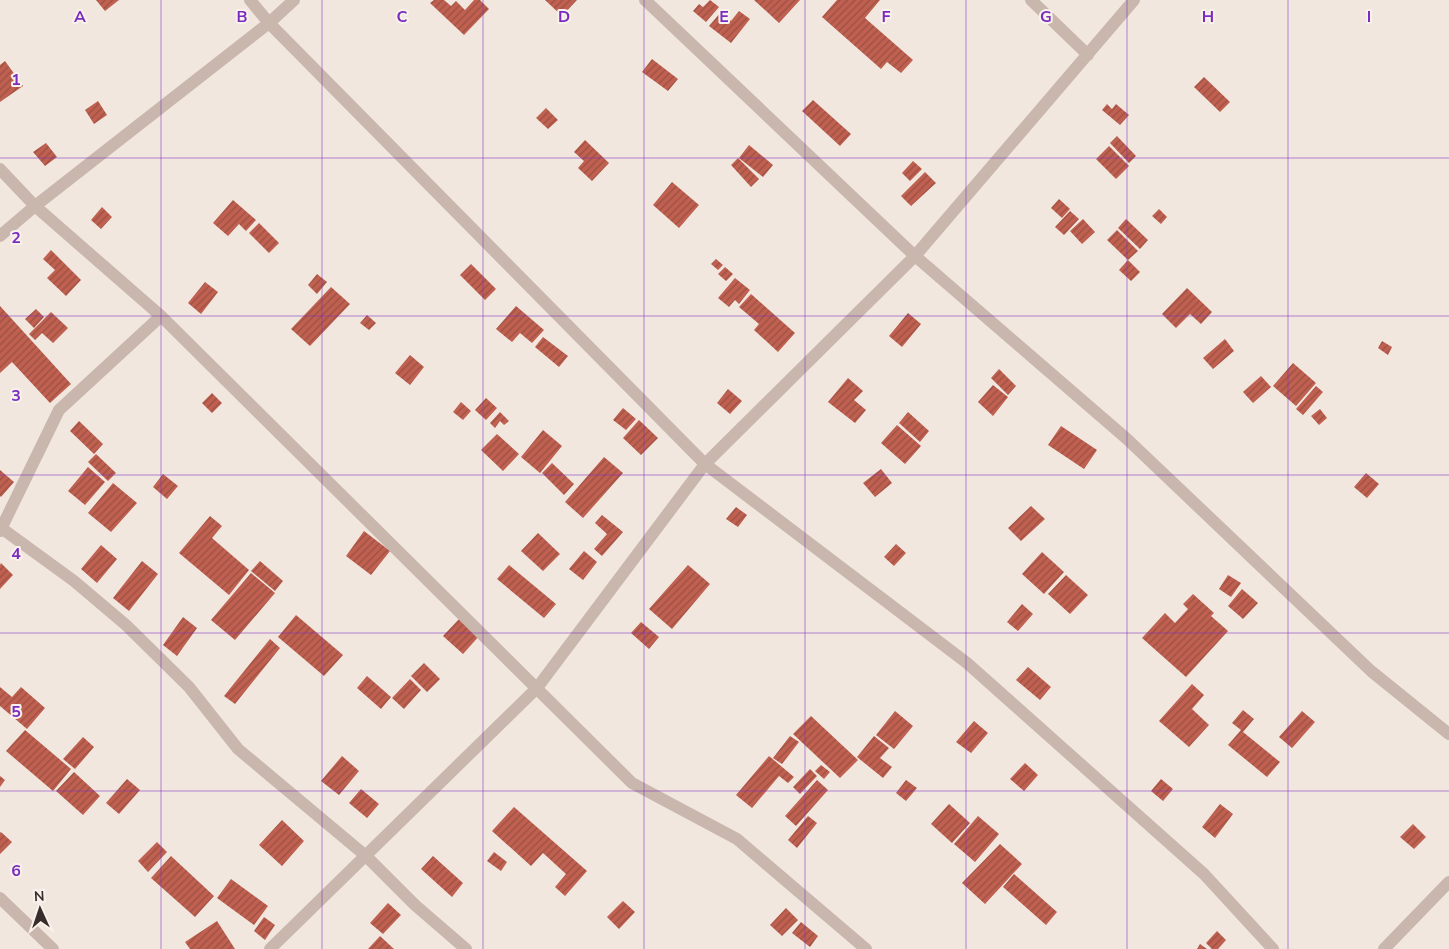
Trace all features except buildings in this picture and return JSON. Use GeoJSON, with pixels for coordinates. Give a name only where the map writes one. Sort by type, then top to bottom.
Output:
{"type":"FeatureCollection","features":[{"type":"Feature","properties":{"kind":"street"},"geometry":{"type":"LineString","coordinates":[[250,0],[269,23],[705,464],[967,663],[1204,874],[1273,949]]}},
{"type":"Feature","properties":{"kind":"street"},"geometry":{"type":"LineString","coordinates":[[0,236],[35,206],[269,23],[294,0]]}},
{"type":"Feature","properties":{"kind":"street"},"geometry":{"type":"LineString","coordinates":[[645,0],[915,256],[1127,439],[1372,671],[1449,734]]}},
{"type":"Feature","properties":{"kind":"street"},"geometry":{"type":"LineString","coordinates":[[1031,0],[1088,55]]}},
{"type":"Feature","properties":{"kind":"street"},"geometry":{"type":"LineString","coordinates":[[270,949],[537,688],[705,464],[915,256],[1134,0]]}},
{"type":"Feature","properties":{"kind":"street"},"geometry":{"type":"LineString","coordinates":[[0,168],[35,206],[161,316],[632,783],[737,839],[866,949]]}},
{"type":"Feature","properties":{"kind":"street"},"geometry":{"type":"LineString","coordinates":[[161,316],[59,410],[1,529],[74,581],[126,625],[189,687],[238,749],[366,856],[415,905],[466,949]]}},
{"type":"Feature","properties":{"kind":"street"},"geometry":{"type":"LineString","coordinates":[[1384,949],[1449,882]]}},
{"type":"Feature","properties":{"kind":"street"},"geometry":{"type":"LineString","coordinates":[[0,898],[53,949]]}}]}
